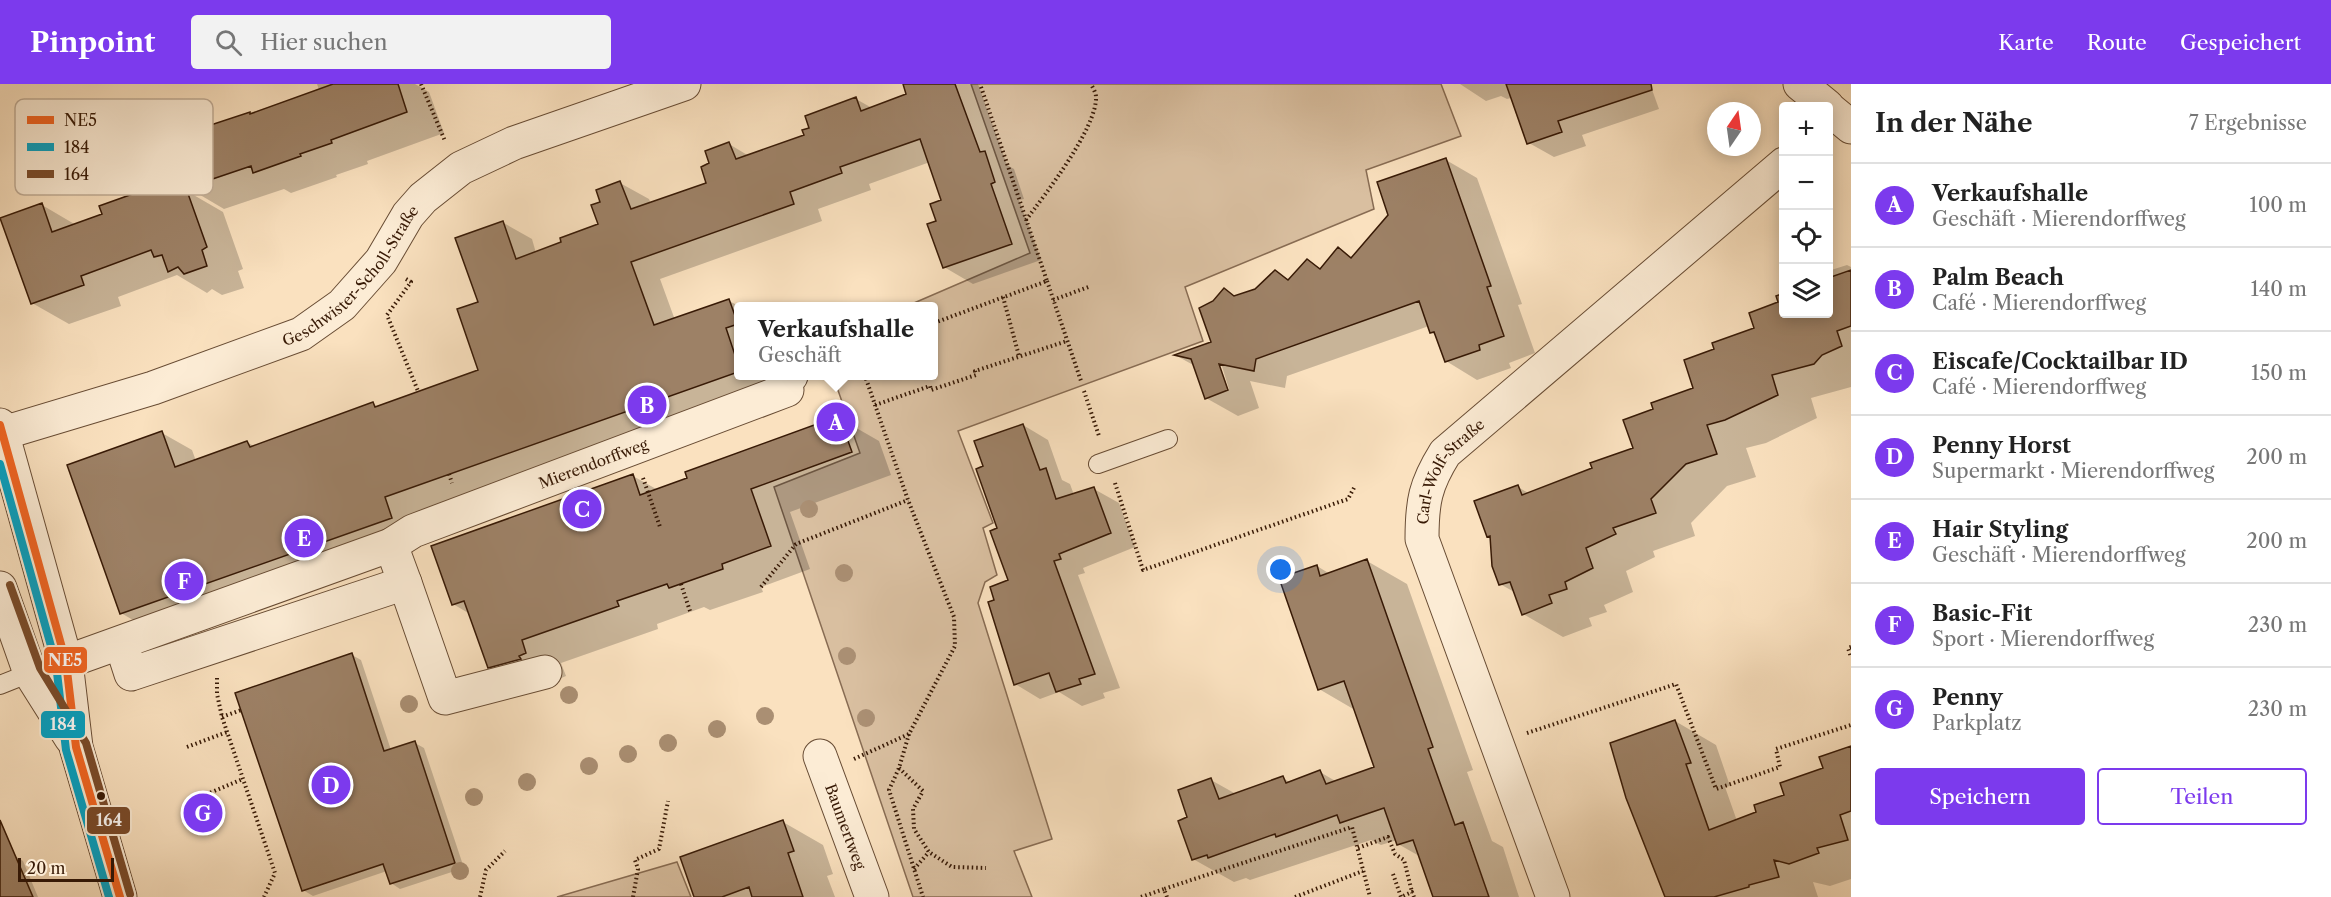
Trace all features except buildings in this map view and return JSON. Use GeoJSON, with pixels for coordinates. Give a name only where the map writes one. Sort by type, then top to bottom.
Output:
{"type":"FeatureCollection","features":[{"type":"Feature","properties":{"kind":"street","name":"Geschwister-Scholl-Straße"},"geometry":{"type":"LineString","coordinates":[[1,431],[153,388],[301,334],[342,305],[381,261],[408,215],[423,198],[461,168],[514,143],[684,84]]}},
{"type":"Feature","properties":{"kind":"street"},"geometry":{"type":"LineString","coordinates":[[1800,84],[1837,115]]}},
{"type":"Feature","properties":{"kind":"street","name":"Carl-Wolf-Straße"},"geometry":{"type":"LineString","coordinates":[[1553,897],[1422,539],[1422,503],[1430,477],[1445,453],[1779,168]]}},
{"type":"Feature","properties":{"kind":"street","name":"Mierendorffweg"},"geometry":{"type":"LineString","coordinates":[[66,662],[391,545],[413,531],[787,390],[786,380]]}},
{"type":"Feature","properties":{"kind":"street"},"geometry":{"type":"LineString","coordinates":[[1,431],[66,662],[76,747],[120,897]]}},
{"type":"Feature","properties":{"kind":"street"},"geometry":{"type":"LineString","coordinates":[[391,545],[445,698],[545,672]]}},
{"type":"Feature","properties":{"kind":"street"},"geometry":{"type":"LineString","coordinates":[[121,643],[131,674],[405,583]]}},
{"type":"Feature","properties":{"kind":"street"},"geometry":{"type":"LineString","coordinates":[[0,588],[30,673],[76,747]]}},
{"type":"Feature","properties":{"kind":"street","name":"Baumertweg"},"geometry":{"type":"LineString","coordinates":[[824,766],[872,897]]}},
{"type":"Feature","properties":{"kind":"lane"},"geometry":{"type":"LineString","coordinates":[[1103,462],[1168,439]]}},
{"type":"Feature","properties":{"kind":"lane"},"geometry":{"type":"LineString","coordinates":[[0,685],[30,673]]}},
{"type":"Feature","properties":{"kind":"path"},"geometry":{"type":"LineString","coordinates":[[421,84],[442,135],[461,168]]}},
{"type":"Feature","properties":{"kind":"path"},"geometry":{"type":"LineString","coordinates":[[980,84],[1081,381]]}},
{"type":"Feature","properties":{"kind":"path"},"geometry":{"type":"LineString","coordinates":[[1025,221],[1079,142],[1091,116],[1096,97],[1091,84]]}},
{"type":"Feature","properties":{"kind":"path"},"geometry":{"type":"LineString","coordinates":[[381,261],[411,282],[387,315],[418,391]]}},
{"type":"Feature","properties":{"kind":"path"},"geometry":{"type":"LineString","coordinates":[[938,320],[1047,281]]}},
{"type":"Feature","properties":{"kind":"path"},"geometry":{"type":"LineString","coordinates":[[1053,300],[1091,286]]}},
{"type":"Feature","properties":{"kind":"path"},"geometry":{"type":"LineString","coordinates":[[1003,297],[1019,356]]}},
{"type":"Feature","properties":{"kind":"path"},"geometry":{"type":"LineString","coordinates":[[875,405],[930,386],[931,390],[965,379],[976,375],[975,371],[1067,341]]}},
{"type":"Feature","properties":{"kind":"path"},"geometry":{"type":"LineString","coordinates":[[867,380],[908,500],[954,616],[955,646],[909,734],[899,768],[889,790],[923,897]]}},
{"type":"Feature","properties":{"kind":"path"},"geometry":{"type":"LineString","coordinates":[[1084,392],[1103,462],[1143,570],[1348,499],[1355,486]]}},
{"type":"Feature","properties":{"kind":"path"},"geometry":{"type":"LineString","coordinates":[[633,449],[660,527]]}},
{"type":"Feature","properties":{"kind":"path"},"geometry":{"type":"LineString","coordinates":[[761,586],[796,544],[908,500]]}},
{"type":"Feature","properties":{"kind":"path"},"geometry":{"type":"LineString","coordinates":[[681,584],[690,610]]}},
{"type":"Feature","properties":{"kind":"path"},"geometry":{"type":"LineString","coordinates":[[219,645],[217,694],[222,717],[275,873],[264,897]]}},
{"type":"Feature","properties":{"kind":"path"},"geometry":{"type":"LineString","coordinates":[[1851,647],[1848,648],[1851,657]]}},
{"type":"Feature","properties":{"kind":"path"},"geometry":{"type":"LineString","coordinates":[[1497,743],[1676,684],[1716,789],[1780,767],[1776,749],[1851,725]]}},
{"type":"Feature","properties":{"kind":"path"},"geometry":{"type":"LineString","coordinates":[[222,717],[241,710]]}},
{"type":"Feature","properties":{"kind":"path"},"geometry":{"type":"LineString","coordinates":[[187,747],[227,732]]}},
{"type":"Feature","properties":{"kind":"path"},"geometry":{"type":"LineString","coordinates":[[824,766],[864,753],[909,734]]}},
{"type":"Feature","properties":{"kind":"path"},"geometry":{"type":"LineString","coordinates":[[899,768],[923,791],[913,809],[914,829],[929,852],[952,867],[986,867]]}},
{"type":"Feature","properties":{"kind":"path"},"geometry":{"type":"LineString","coordinates":[[202,796],[243,779]]}},
{"type":"Feature","properties":{"kind":"path"},"geometry":{"type":"LineString","coordinates":[[633,897],[638,869],[635,860],[659,849],[668,801]]}},
{"type":"Feature","properties":{"kind":"path"},"geometry":{"type":"LineString","coordinates":[[1141,897],[1352,827],[1370,897]]}},
{"type":"Feature","properties":{"kind":"path"},"geometry":{"type":"LineString","coordinates":[[1358,848],[1388,837],[1395,854],[1404,860],[1413,895],[1401,897],[1393,874]]}},
{"type":"Feature","properties":{"kind":"path"},"geometry":{"type":"LineString","coordinates":[[480,897],[486,870],[505,851]]}},
{"type":"Feature","properties":{"kind":"path"},"geometry":{"type":"LineString","coordinates":[[914,869],[929,852]]}},
{"type":"Feature","properties":{"kind":"path"},"geometry":{"type":"LineString","coordinates":[[1295,897],[1363,871]]}},
{"type":"Feature","properties":{"kind":"path"},"geometry":{"type":"LineString","coordinates":[[1164,889],[1167,897]]}},
{"type":"Feature","properties":{"kind":"shaded area"},"geometry":{"type":"Polygon","coordinates":[[[971,84],[1441,84],[1461,136],[1366,170],[1374,209],[1185,287],[1203,341],[958,431],[993,523],[983,528],[997,575],[985,582],[978,603],[1052,839],[1014,851],[1032,897],[913,897],[774,487],[860,453],[834,380],[938,380],[938,302],[916,302],[1030,253],[971,84]]]}},
{"type":"Feature","properties":{"kind":"shaded area"},"geometry":{"type":"Polygon","coordinates":[[[677,862],[691,897],[557,897],[677,862]]]}},
{"type":"Feature","properties":{"kind":"transit line","name":"NE5"},"geometry":{"type":"LineString","coordinates":[[0,425],[66,662],[76,747],[120,897]]}},
{"type":"Feature","properties":{"kind":"transit line","name":"184"},"geometry":{"type":"LineString","coordinates":[[0,464],[56,664],[66,750],[109,897]]}},
{"type":"Feature","properties":{"kind":"transit line","name":"164"},"geometry":{"type":"LineString","coordinates":[[10,585],[40,668],[86,743],[130,894]]}},
{"type":"Feature","properties":{"kind":"place","name":"Palm Beach"},"geometry":{"type":"Point","coordinates":[647,405]}},
{"type":"Feature","properties":{"kind":"place","name":"Verkaufshalle"},"geometry":{"type":"Point","coordinates":[836,422]}},
{"type":"Feature","properties":{"kind":"place","name":"Eiscafe/Cocktailbar ID"},"geometry":{"type":"Point","coordinates":[582,509]}},
{"type":"Feature","properties":{"kind":"place","name":"Hair Styling"},"geometry":{"type":"Point","coordinates":[304,538]}},
{"type":"Feature","properties":{"kind":"place","name":"Basic-Fit"},"geometry":{"type":"Point","coordinates":[184,581]}},
{"type":"Feature","properties":{"kind":"place","name":"Penny Horst"},"geometry":{"type":"Point","coordinates":[331,785]}},
{"type":"Feature","properties":{"kind":"place","name":"Penny"},"geometry":{"type":"Point","coordinates":[203,813]}}]}
